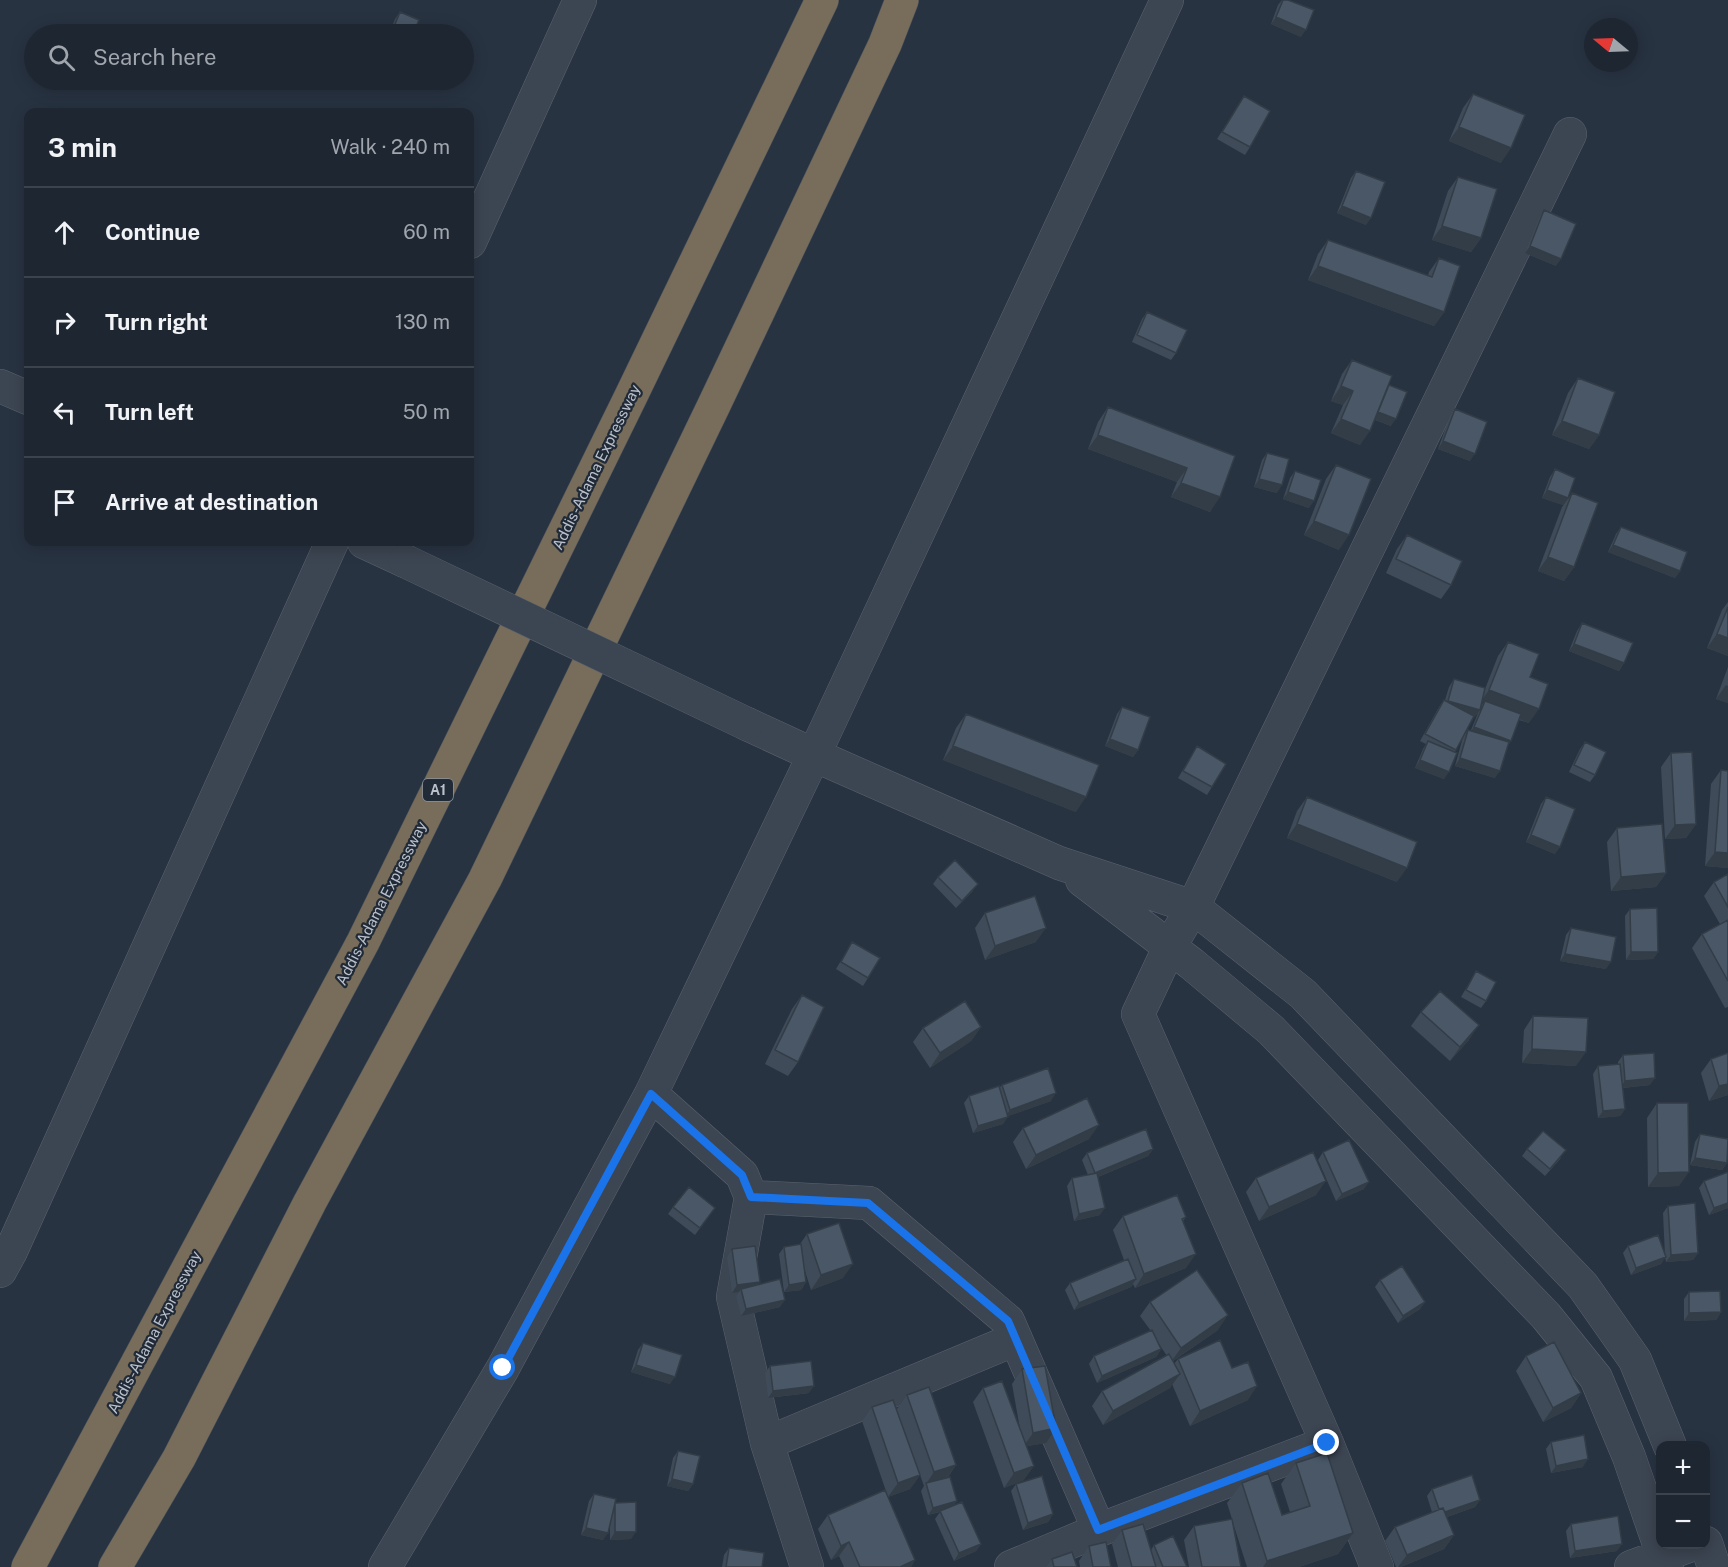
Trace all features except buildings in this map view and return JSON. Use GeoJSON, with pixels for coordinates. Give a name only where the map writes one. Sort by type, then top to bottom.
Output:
{"type":"FeatureCollection","features":[{"type":"Feature","properties":{"kind":"highway","name":"Addis-Adama Expressway"},"geometry":{"type":"LineString","coordinates":[[27,1567],[363,942],[822,0]]}},
{"type":"Feature","properties":{"kind":"highway"},"geometry":{"type":"LineString","coordinates":[[115,1567],[178,1458],[310,1202],[485,879],[714,405],[885,44],[902,0]]}},
{"type":"Feature","properties":{"kind":"street"},"geometry":{"type":"LineString","coordinates":[[474,233],[580,0]]}},
{"type":"Feature","properties":{"kind":"street"},"geometry":{"type":"LineString","coordinates":[[385,1567],[503,1368],[651,1094],[814,756],[1167,0]]}},
{"type":"Feature","properties":{"kind":"street"},"geometry":{"type":"LineString","coordinates":[[1377,1567],[1327,1443],[1138,1014],[1170,946],[1193,907],[1570,134]]}},
{"type":"Feature","properties":{"kind":"street"},"geometry":{"type":"LineString","coordinates":[[0,386],[24,396]]}},
{"type":"Feature","properties":{"kind":"street"},"geometry":{"type":"LineString","coordinates":[[0,1271],[330,546]]}},
{"type":"Feature","properties":{"kind":"street"},"geometry":{"type":"LineString","coordinates":[[373,546],[814,756],[1059,863],[1193,907],[1303,994],[1583,1286],[1635,1360],[1668,1441]]}},
{"type":"Feature","properties":{"kind":"street"},"geometry":{"type":"LineString","coordinates":[[1059,863],[1170,946],[1271,1030],[1553,1324],[1596,1378],[1629,1457],[1665,1561]]}},
{"type":"Feature","properties":{"kind":"street"},"geometry":{"type":"LineString","coordinates":[[651,1094],[742,1175],[751,1197],[732,1297],[766,1443],[807,1567]]}},
{"type":"Feature","properties":{"kind":"street"},"geometry":{"type":"LineString","coordinates":[[751,1197],[868,1203],[1008,1321],[1098,1530]]}},
{"type":"Feature","properties":{"kind":"street"},"geometry":{"type":"LineString","coordinates":[[766,1443],[1016,1339]]}},
{"type":"Feature","properties":{"kind":"street"},"geometry":{"type":"LineString","coordinates":[[1011,1567],[1098,1530],[1327,1443]]}},
{"type":"Feature","properties":{"kind":"street"},"geometry":{"type":"LineString","coordinates":[[1710,1540],[1728,1532]]}},
{"type":"Feature","properties":{"kind":"street"},"geometry":{"type":"LineString","coordinates":[[1632,1567],[1665,1561],[1687,1549]]}},
{"type":"Feature","properties":{"kind":"street"},"geometry":{"type":"LineString","coordinates":[[1708,1549],[1714,1567]]}},
{"type":"Feature","properties":{"kind":"route"},"geometry":{"type":"LineString","coordinates":[[503,1368],[651,1094],[742,1175],[751,1197],[868,1203],[1008,1321],[1098,1530],[1327,1443]]}}]}
